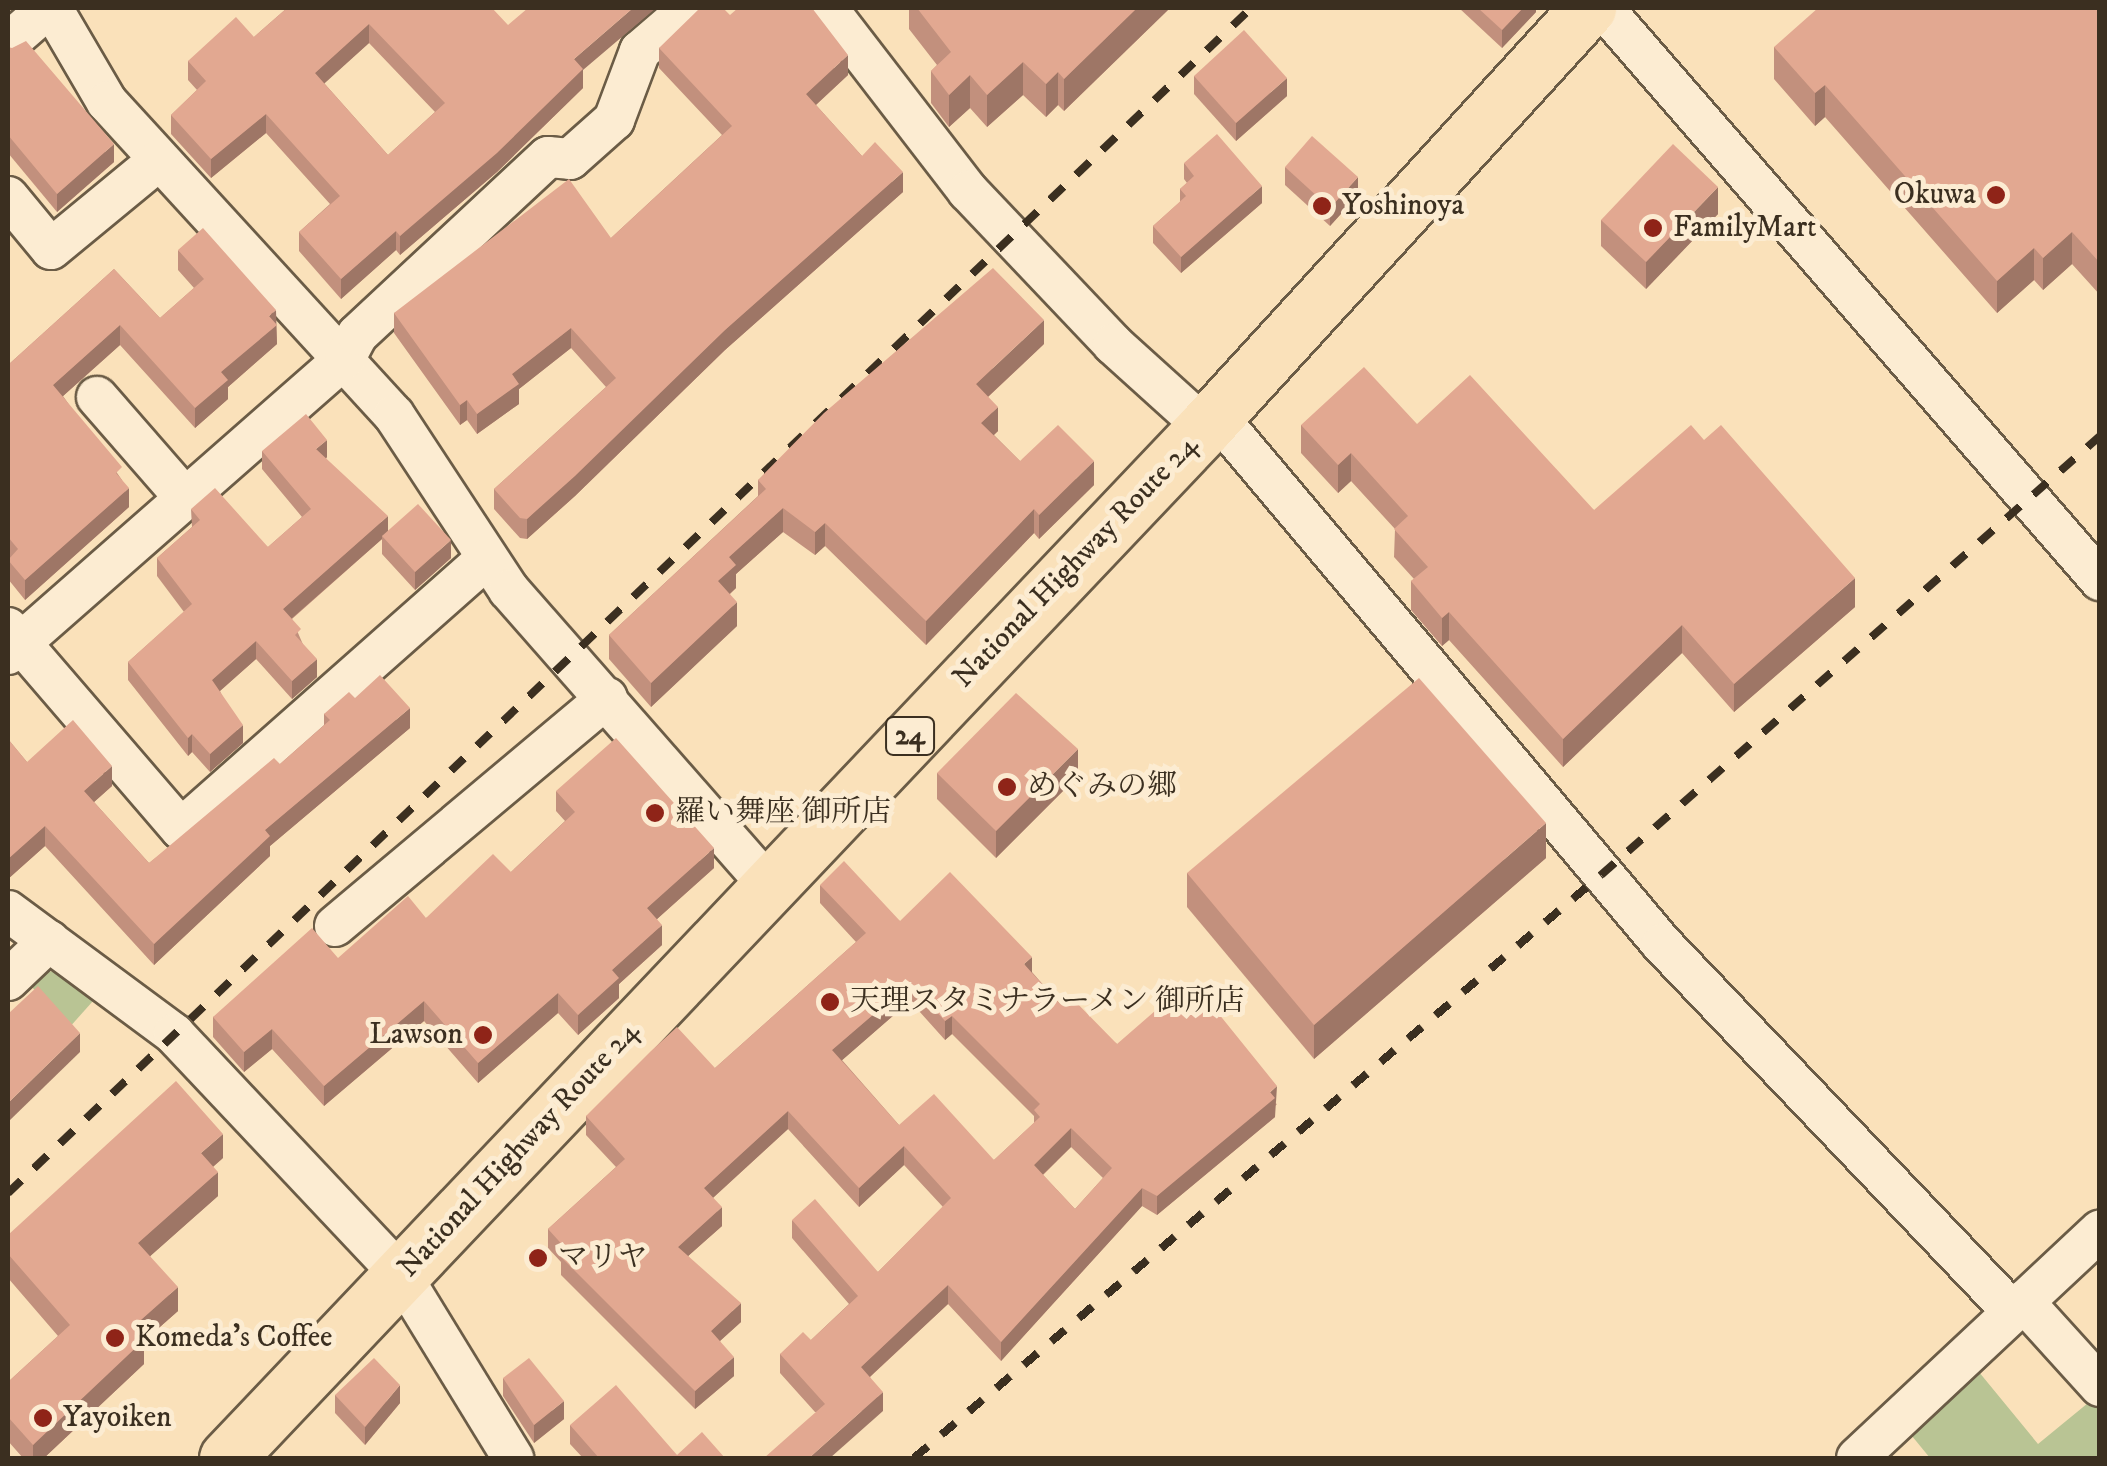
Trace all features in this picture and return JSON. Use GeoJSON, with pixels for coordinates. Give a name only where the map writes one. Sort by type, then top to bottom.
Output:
{"type":"FeatureCollection","features":[{"type":"Feature","properties":{"kind":"highway","name":"National Highway Route 24"},"geometry":{"type":"LineString","coordinates":[[227,1458],[1210,421],[1588,8]]}},
{"type":"Feature","properties":{"kind":"street"},"geometry":{"type":"LineString","coordinates":[[8,44],[50,8],[86,72],[158,160],[345,358],[422,455],[486,559],[768,885]]}},
{"type":"Feature","properties":{"kind":"street"},"geometry":{"type":"LineString","coordinates":[[486,559],[181,829],[12,642],[345,358],[357,336],[548,157],[570,159],[614,120],[640,52],[690,8]]}},
{"type":"Feature","properties":{"kind":"street"},"geometry":{"type":"LineString","coordinates":[[827,8],[968,191],[1114,344],[1210,421],[1650,930],[2100,1386]]}},
{"type":"Feature","properties":{"kind":"street"},"geometry":{"type":"LineString","coordinates":[[1604,8],[2100,580]]}},
{"type":"Feature","properties":{"kind":"street"},"geometry":{"type":"LineString","coordinates":[[8,197],[51,249],[158,160]]}},
{"type":"Feature","properties":{"kind":"street"},"geometry":{"type":"LineString","coordinates":[[97,397],[185,498]]}},
{"type":"Feature","properties":{"kind":"street"},"geometry":{"type":"LineString","coordinates":[[335,926],[607,698]]}},
{"type":"Feature","properties":{"kind":"street"},"geometry":{"type":"LineString","coordinates":[[8,912],[174,1034],[402,1275],[513,1458]]}},
{"type":"Feature","properties":{"kind":"street"},"geometry":{"type":"LineString","coordinates":[[8,980],[49,942]]}},
{"type":"Feature","properties":{"kind":"street"},"geometry":{"type":"LineString","coordinates":[[1856,1458],[2100,1231]]}},
{"type":"Feature","properties":{"kind":"green space"},"geometry":{"type":"Polygon","coordinates":[[[46,971],[66,973],[93,1001],[68,1029],[26,980],[46,971]]]}},
{"type":"Feature","properties":{"kind":"green space"},"geometry":{"type":"Polygon","coordinates":[[[1965,1355],[2038,1444],[2099,1394],[2099,1458],[1930,1458],[1898,1419],[1965,1355]]]}},
{"type":"Feature","properties":{"kind":"building"},"geometry":{"type":"Polygon","coordinates":[[[287,8],[492,8],[508,25],[528,8],[633,8],[574,59],[583,69],[497,153],[400,236],[396,231],[341,279],[299,232],[340,196],[266,114],[211,159],[171,115],[206,81],[188,61],[236,17],[254,37],[287,8]],[[369,24],[315,73],[388,155],[445,103],[369,24]]]}},
{"type":"Feature","properties":{"kind":"building"},"geometry":{"type":"Polygon","coordinates":[[[700,8],[723,8],[730,15],[738,8],[812,8],[848,55],[806,94],[862,156],[875,142],[903,172],[725,330],[575,476],[527,519],[520,518],[494,489],[616,378],[571,328],[512,374],[519,384],[477,414],[467,400],[460,405],[394,313],[569,179],[611,238],[732,126],[659,48],[700,8]]]}},
{"type":"Feature","properties":{"kind":"building"},"geometry":{"type":"Polygon","coordinates":[[[917,8],[1137,8],[1064,79],[1058,72],[1046,84],[1023,62],[987,95],[970,75],[949,95],[931,71],[951,52],[917,8]]]}},
{"type":"Feature","properties":{"kind":"building"},"geometry":{"type":"Polygon","coordinates":[[[1478,8],[1523,8],[1502,30],[1478,8]]]}},
{"type":"Feature","properties":{"kind":"building","name":"Okuwa"},"geometry":{"type":"Polygon","coordinates":[[[1818,8],[2100,8],[2100,263],[2072,232],[2043,258],[2034,248],[1997,281],[1825,85],[1815,93],[1774,47],[1818,8]]]}},
{"type":"Feature","properties":{"kind":"building"},"geometry":{"type":"Polygon","coordinates":[[[1244,30],[1287,78],[1236,123],[1194,76],[1244,30]]]}},
{"type":"Feature","properties":{"kind":"building"},"geometry":{"type":"Polygon","coordinates":[[[26,41],[114,144],[57,194],[8,135],[8,47],[26,41]]]}},
{"type":"Feature","properties":{"kind":"building"},"geometry":{"type":"Polygon","coordinates":[[[1217,134],[1262,186],[1181,257],[1153,226],[1186,196],[1180,189],[1194,176],[1184,163],[1217,134]]]}},
{"type":"Feature","properties":{"kind":"building"},"geometry":{"type":"Polygon","coordinates":[[[1312,136],[1358,177],[1330,208],[1285,167],[1312,136]]]}},
{"type":"Feature","properties":{"kind":"building"},"geometry":{"type":"Polygon","coordinates":[[[1673,144],[1718,187],[1646,262],[1601,220],[1673,144]]]}},
{"type":"Feature","properties":{"kind":"building"},"geometry":{"type":"Polygon","coordinates":[[[203,228],[276,310],[269,316],[277,325],[221,372],[228,380],[195,408],[120,325],[53,385],[122,467],[116,473],[129,488],[25,580],[8,560],[18,549],[8,537],[8,365],[114,269],[160,318],[204,279],[178,250],[203,228]]]}},
{"type":"Feature","properties":{"kind":"building"},"geometry":{"type":"Polygon","coordinates":[[[993,268],[1044,320],[976,384],[998,407],[981,423],[1020,461],[1058,425],[1094,461],[1039,515],[1034,509],[926,621],[825,523],[815,532],[783,508],[729,557],[736,565],[718,581],[737,602],[651,683],[609,635],[766,489],[758,480],[824,413],[993,268]]]}},
{"type":"Feature","properties":{"kind":"building"},"geometry":{"type":"Polygon","coordinates":[[[1364,367],[1417,424],[1470,375],[1594,510],[1691,425],[1704,440],[1721,425],[1855,578],[1734,684],[1682,625],[1563,739],[1449,612],[1442,618],[1411,581],[1428,567],[1394,529],[1408,516],[1351,453],[1338,465],[1301,425],[1364,367]]]}},
{"type":"Feature","properties":{"kind":"building"},"geometry":{"type":"Polygon","coordinates":[[[306,414],[327,440],[316,449],[388,516],[283,609],[301,629],[295,635],[317,659],[292,681],[256,641],[212,680],[243,725],[210,754],[192,734],[188,738],[128,662],[192,604],[157,558],[200,520],[191,509],[215,488],[268,547],[311,509],[262,451],[306,414]]]}},
{"type":"Feature","properties":{"kind":"building"},"geometry":{"type":"Polygon","coordinates":[[[418,504],[451,540],[415,572],[382,536],[418,504]]]}},
{"type":"Feature","properties":{"kind":"building"},"geometry":{"type":"Polygon","coordinates":[[[380,675],[410,708],[265,830],[270,836],[154,944],[45,826],[8,859],[8,739],[27,762],[73,720],[112,766],[84,791],[149,863],[274,758],[280,764],[330,720],[324,714],[349,692],[355,698],[380,675]]]}},
{"type":"Feature","properties":{"kind":"building"},"geometry":{"type":"Polygon","coordinates":[[[1419,678],[1546,823],[1314,1025],[1187,873],[1419,678]]]}},
{"type":"Feature","properties":{"kind":"building","name":"めぐみの郷"},"geometry":{"type":"Polygon","coordinates":[[[1016,693],[1078,749],[996,831],[937,773],[1016,693]]]}},
{"type":"Feature","properties":{"kind":"building"},"geometry":{"type":"Polygon","coordinates":[[[616,738],[714,848],[647,908],[662,925],[612,970],[619,978],[578,1015],[558,993],[478,1063],[424,1001],[324,1086],[272,1029],[244,1052],[213,1017],[312,928],[338,958],[408,896],[426,918],[493,854],[511,872],[575,812],[556,791],[616,738]]]}},
{"type":"Feature","properties":{"kind":"building"},"geometry":{"type":"Polygon","coordinates":[[[844,861],[900,921],[950,872],[1032,957],[1024,964],[1060,1004],[1070,996],[1117,1044],[1186,984],[1206,1006],[1210,1003],[1277,1086],[1270,1092],[1275,1098],[1157,1196],[1142,1188],[1001,1342],[948,1285],[861,1367],[883,1392],[809,1458],[764,1458],[825,1404],[780,1354],[803,1332],[811,1340],[858,1296],[792,1220],[815,1199],[878,1272],[951,1198],[904,1146],[859,1188],[788,1111],[704,1188],[722,1207],[678,1247],[741,1303],[711,1331],[734,1357],[695,1391],[561,1257],[568,1251],[548,1229],[625,1159],[586,1116],[651,1051],[677,1027],[715,1068],[866,933],[820,885],[844,861]],[[910,983],[832,1050],[899,1125],[934,1094],[994,1160],[1040,1117],[1034,1110],[1040,1104],[952,1016],[945,1021],[910,983]],[[1071,1128],[1034,1165],[1075,1209],[1112,1168],[1071,1128]]]}},
{"type":"Feature","properties":{"kind":"building"},"geometry":{"type":"Polygon","coordinates":[[[38,986],[80,1033],[8,1103],[8,1014],[38,986]]]}},
{"type":"Feature","properties":{"kind":"building"},"geometry":{"type":"Polygon","coordinates":[[[176,1081],[223,1134],[201,1153],[218,1172],[138,1243],[178,1287],[133,1327],[144,1340],[33,1445],[8,1417],[8,1382],[70,1325],[8,1254],[8,1235],[176,1081]]]}},
{"type":"Feature","properties":{"kind":"building"},"geometry":{"type":"Polygon","coordinates":[[[374,1358],[400,1385],[365,1427],[335,1395],[374,1358]]]}},
{"type":"Feature","properties":{"kind":"building"},"geometry":{"type":"Polygon","coordinates":[[[529,1358],[564,1401],[534,1425],[503,1378],[529,1358]]]}},
{"type":"Feature","properties":{"kind":"building"},"geometry":{"type":"Polygon","coordinates":[[[616,1385],[677,1455],[702,1432],[725,1458],[599,1458],[570,1425],[616,1385]]]}},
{"type":"Feature","properties":{"kind":"railway"},"geometry":{"type":"LineString","coordinates":[[8,1193],[1251,8]]}},
{"type":"Feature","properties":{"kind":"railway"},"geometry":{"type":"LineString","coordinates":[[914,1458],[1601,875],[2100,436]]}},
{"type":"Feature","properties":{"kind":"place","name":"Okuwa"},"geometry":{"type":"Point","coordinates":[1996,195]}},
{"type":"Feature","properties":{"kind":"place","name":"Yoshinoya"},"geometry":{"type":"Point","coordinates":[1322,206]}},
{"type":"Feature","properties":{"kind":"place","name":"FamilyMart"},"geometry":{"type":"Point","coordinates":[1653,228]}},
{"type":"Feature","properties":{"kind":"place","name":"めぐみの郷"},"geometry":{"type":"Point","coordinates":[1007,787]}},
{"type":"Feature","properties":{"kind":"place","name":"羅い舞座 御所店"},"geometry":{"type":"Point","coordinates":[655,813]}},
{"type":"Feature","properties":{"kind":"place","name":"天理スタミナラーメン 御所店"},"geometry":{"type":"Point","coordinates":[830,1002]}},
{"type":"Feature","properties":{"kind":"place","name":"Lawson"},"geometry":{"type":"Point","coordinates":[483,1035]}},
{"type":"Feature","properties":{"kind":"place","name":"マリヤ"},"geometry":{"type":"Point","coordinates":[538,1258]}},
{"type":"Feature","properties":{"kind":"place","name":"Komeda's Coffee"},"geometry":{"type":"Point","coordinates":[115,1338]}},
{"type":"Feature","properties":{"kind":"place","name":"Yayoiken"},"geometry":{"type":"Point","coordinates":[43,1418]}}]}
